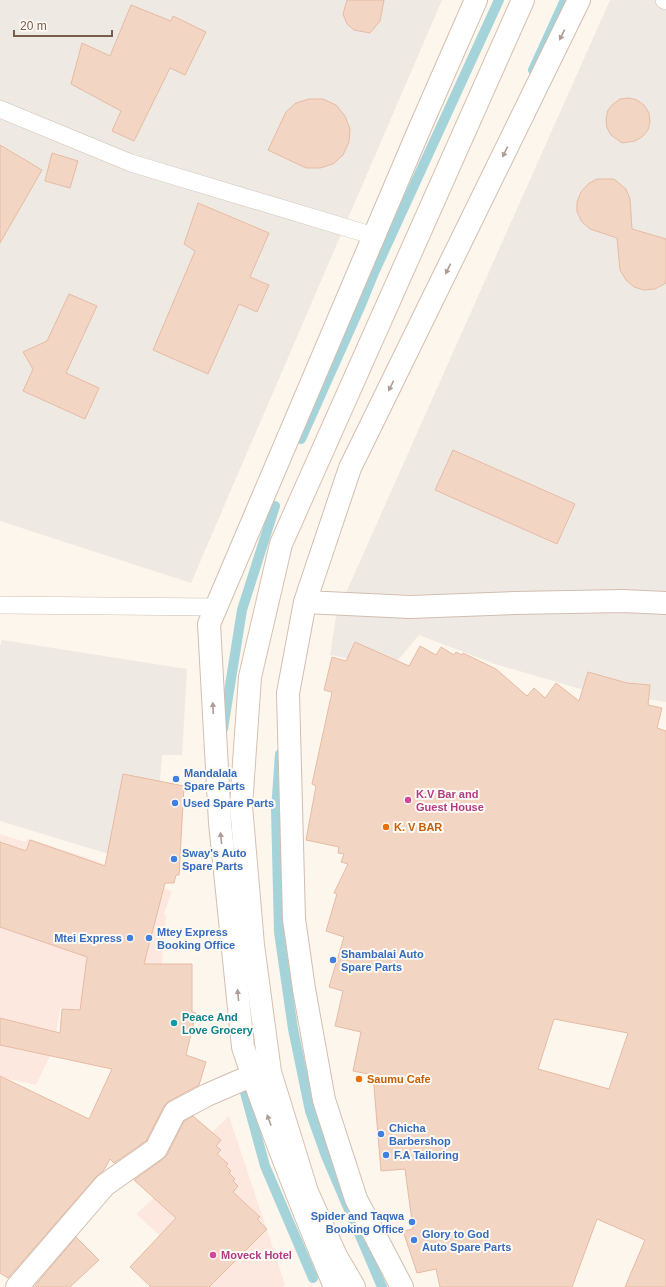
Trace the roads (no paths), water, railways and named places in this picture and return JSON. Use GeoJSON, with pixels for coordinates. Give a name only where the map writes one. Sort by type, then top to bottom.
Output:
{"type":"FeatureCollection","features":[{"type":"Feature","properties":{"kind":"street"},"geometry":{"type":"LineString","coordinates":[[354,1287],[336,1256],[307,1192],[261,1074],[243,1047],[220,823],[209,624],[418,130],[476,0]]}},
{"type":"Feature","properties":{"kind":"street"},"geometry":{"type":"LineString","coordinates":[[335,1287],[297,1196],[261,1074],[253,945],[241,806],[250,677],[281,544],[523,0]]}},
{"type":"Feature","properties":{"kind":"street"},"geometry":{"type":"LineString","coordinates":[[402,1287],[356,1199],[324,1100],[304,989],[294,919],[288,693],[305,602],[350,468],[579,0]]}},
{"type":"Feature","properties":{"kind":"street"},"geometry":{"type":"LineString","coordinates":[[305,602],[410,607],[615,601],[666,603]]}},
{"type":"Feature","properties":{"kind":"street"},"geometry":{"type":"LineString","coordinates":[[17,1287],[105,1185],[156,1150],[175,1112],[207,1095],[261,1074]]}},
{"type":"Feature","properties":{"kind":"lane"},"geometry":{"type":"LineString","coordinates":[[0,109],[131,163],[374,236]]}},
{"type":"Feature","properties":{"kind":"lane"},"geometry":{"type":"LineString","coordinates":[[0,605],[216,607]]}},
{"type":"Feature","properties":{"kind":"waterway"},"geometry":{"type":"LineString","coordinates":[[301,439],[373,275],[499,0]]}},
{"type":"Feature","properties":{"kind":"waterway"},"geometry":{"type":"LineString","coordinates":[[533,70],[565,0]]}},
{"type":"Feature","properties":{"kind":"waterway"},"geometry":{"type":"LineString","coordinates":[[223,729],[242,610],[275,506]]}},
{"type":"Feature","properties":{"kind":"waterway"},"geometry":{"type":"LineString","coordinates":[[280,754],[276,810],[279,932],[293,1029],[310,1111],[326,1156],[382,1287]]}},
{"type":"Feature","properties":{"kind":"waterway"},"geometry":{"type":"LineString","coordinates":[[241,1078],[265,1166],[313,1278]]}},
{"type":"Feature","properties":{"kind":"place","name":"Mandalala Spare Parts"},"geometry":{"type":"Point","coordinates":[176,779]}},
{"type":"Feature","properties":{"kind":"place","name":"K.V Bar and Guest House"},"geometry":{"type":"Point","coordinates":[408,800]}},
{"type":"Feature","properties":{"kind":"place","name":"Used Spare Parts"},"geometry":{"type":"Point","coordinates":[175,803]}},
{"type":"Feature","properties":{"kind":"place","name":"K. V BAR"},"geometry":{"type":"Point","coordinates":[386,827]}},
{"type":"Feature","properties":{"kind":"place","name":"Sway's Auto Spare Parts"},"geometry":{"type":"Point","coordinates":[174,859]}},
{"type":"Feature","properties":{"kind":"place","name":"Mtei Express"},"geometry":{"type":"Point","coordinates":[130,938]}},
{"type":"Feature","properties":{"kind":"place","name":"Mtey Express Booking Office"},"geometry":{"type":"Point","coordinates":[149,938]}},
{"type":"Feature","properties":{"kind":"place","name":"Shambalai Auto Spare Parts"},"geometry":{"type":"Point","coordinates":[333,960]}},
{"type":"Feature","properties":{"kind":"place","name":"Peace And Love Grocery"},"geometry":{"type":"Point","coordinates":[174,1023]}},
{"type":"Feature","properties":{"kind":"place","name":"Saumu Cafe"},"geometry":{"type":"Point","coordinates":[359,1079]}},
{"type":"Feature","properties":{"kind":"place","name":"Chicha Barbershop"},"geometry":{"type":"Point","coordinates":[381,1134]}},
{"type":"Feature","properties":{"kind":"place","name":"F.A Tailoring"},"geometry":{"type":"Point","coordinates":[386,1155]}},
{"type":"Feature","properties":{"kind":"place","name":"Spider and Taqwa Booking Office"},"geometry":{"type":"Point","coordinates":[412,1222]}},
{"type":"Feature","properties":{"kind":"place","name":"Glory to God Auto Spare Parts"},"geometry":{"type":"Point","coordinates":[414,1240]}},
{"type":"Feature","properties":{"kind":"place","name":"Moveck Hotel"},"geometry":{"type":"Point","coordinates":[213,1255]}}]}
